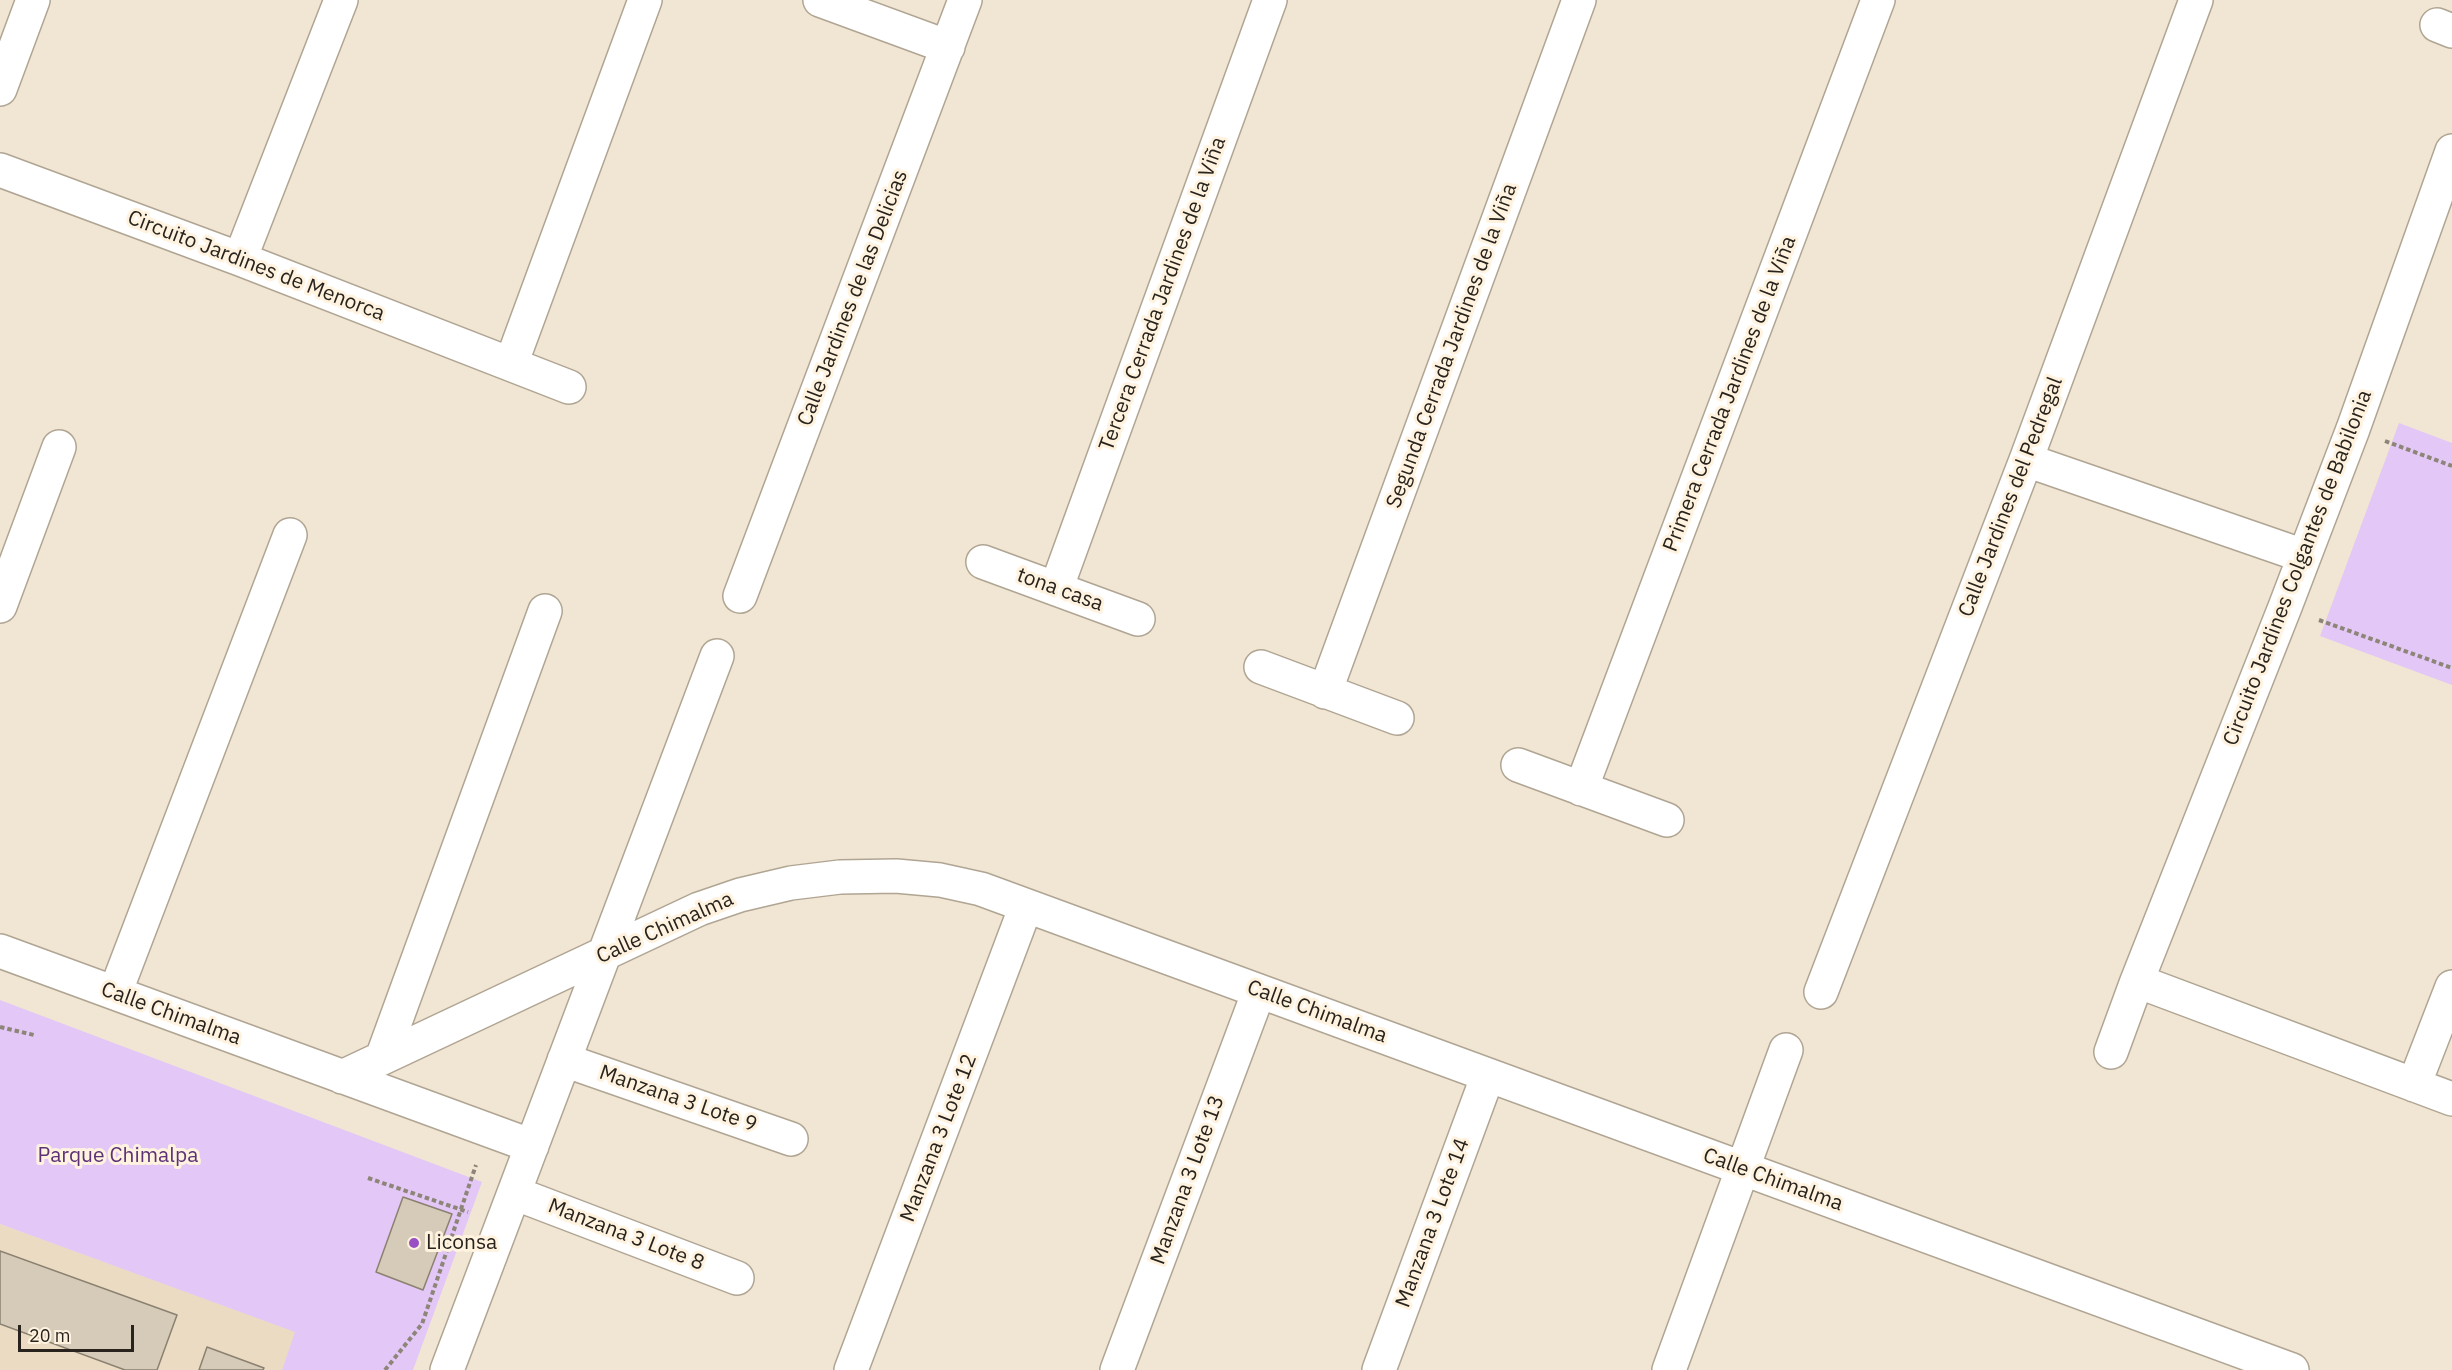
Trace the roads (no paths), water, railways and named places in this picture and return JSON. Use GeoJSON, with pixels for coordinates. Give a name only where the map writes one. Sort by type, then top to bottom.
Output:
{"type":"FeatureCollection","features":[{"type":"Feature","properties":{"kind":"street"},"geometry":{"type":"LineString","coordinates":[[0,89],[33,0]]}},
{"type":"Feature","properties":{"kind":"street"},"geometry":{"type":"LineString","coordinates":[[240,259],[341,0]]}},
{"type":"Feature","properties":{"kind":"street"},"geometry":{"type":"LineString","coordinates":[[511,364],[645,0]]}},
{"type":"Feature","properties":{"kind":"street"},"geometry":{"type":"LineString","coordinates":[[820,0],[948,47]]}},
{"type":"Feature","properties":{"kind":"street","name":"Calle Jardines de las Delicias"},"geometry":{"type":"LineString","coordinates":[[740,596],[966,0]]}},
{"type":"Feature","properties":{"kind":"street","name":"Tercera Cerrada Jardines de la Viña"},"geometry":{"type":"LineString","coordinates":[[1056,589],[1270,0]]}},
{"type":"Feature","properties":{"kind":"street","name":"Segunda Cerrada Jardines de la Viña"},"geometry":{"type":"LineString","coordinates":[[1325,692],[1579,0]]}},
{"type":"Feature","properties":{"kind":"street","name":"Primera Cerrada Jardines de la Viña"},"geometry":{"type":"LineString","coordinates":[[1581,789],[1878,0]]}},
{"type":"Feature","properties":{"kind":"street","name":"Calle Jardines del Pedregal"},"geometry":{"type":"LineString","coordinates":[[1821,992],[2026,460],[2196,0]]}},
{"type":"Feature","properties":{"kind":"street","name":"Circuito Jardines Colgantes de Babilonia"},"geometry":{"type":"LineString","coordinates":[[2111,1052],[2353,429],[2452,151]]}},
{"type":"Feature","properties":{"kind":"street","name":"Circuito Jardines de Menorca"},"geometry":{"type":"LineString","coordinates":[[0,170],[240,259],[568,387]]}},
{"type":"Feature","properties":{"kind":"street"},"geometry":{"type":"LineString","coordinates":[[0,606],[59,447]]}},
{"type":"Feature","properties":{"kind":"street"},"geometry":{"type":"LineString","coordinates":[[2026,460],[2304,556]]}},
{"type":"Feature","properties":{"kind":"street"},"geometry":{"type":"LineString","coordinates":[[115,993],[290,535]]}},
{"type":"Feature","properties":{"kind":"street","name":"tona casa"},"geometry":{"type":"LineString","coordinates":[[983,562],[1138,618]]}},
{"type":"Feature","properties":{"kind":"street"},"geometry":{"type":"LineString","coordinates":[[382,1058],[545,611]]}},
{"type":"Feature","properties":{"kind":"street"},"geometry":{"type":"LineString","coordinates":[[447,1370],[717,656]]}},
{"type":"Feature","properties":{"kind":"street"},"geometry":{"type":"LineString","coordinates":[[1261,667],[1397,718]]}},
{"type":"Feature","properties":{"kind":"street"},"geometry":{"type":"LineString","coordinates":[[1518,765],[1667,820]]}},
{"type":"Feature","properties":{"kind":"street","name":"Calle Chimalma"},"geometry":{"type":"LineString","coordinates":[[342,1077],[699,909],[740,894],[791,883],[840,877],[896,876],[940,880],[981,889],[2292,1370]]}},
{"type":"Feature","properties":{"kind":"street","name":"Manzana 3 Lote 12"},"geometry":{"type":"LineString","coordinates":[[851,1370],[1026,906]]}},
{"type":"Feature","properties":{"kind":"street","name":"Calle Chimalma"},"geometry":{"type":"LineString","coordinates":[[0,951],[532,1146]]}},
{"type":"Feature","properties":{"kind":"street"},"geometry":{"type":"LineString","coordinates":[[2137,981],[2452,1099]]}},
{"type":"Feature","properties":{"kind":"street"},"geometry":{"type":"LineString","coordinates":[[2414,1085],[2452,987]]}},
{"type":"Feature","properties":{"kind":"street","name":"Manzana 3 Lote 13"},"geometry":{"type":"LineString","coordinates":[[1117,1370],[1259,991]]}},
{"type":"Feature","properties":{"kind":"street"},"geometry":{"type":"LineString","coordinates":[[1669,1370],[1786,1050]]}},
{"type":"Feature","properties":{"kind":"street","name":"Manzana 3 Lote 9"},"geometry":{"type":"LineString","coordinates":[[564,1060],[791,1139]]}},
{"type":"Feature","properties":{"kind":"street","name":"Manzana 3 Lote 14"},"geometry":{"type":"LineString","coordinates":[[1379,1370],[1488,1075]]}},
{"type":"Feature","properties":{"kind":"street","name":"Manzana 3 Lote 8"},"geometry":{"type":"LineString","coordinates":[[509,1205],[737,1278]]}},
{"type":"Feature","properties":{"kind":"place","name":"Liconsa"},"geometry":{"type":"Point","coordinates":[414,1243]}},
{"type":"Feature","properties":{"kind":"park label","name":"Parque Chimalpa"},"geometry":{"type":"Point","coordinates":[118,1156]}}]}
